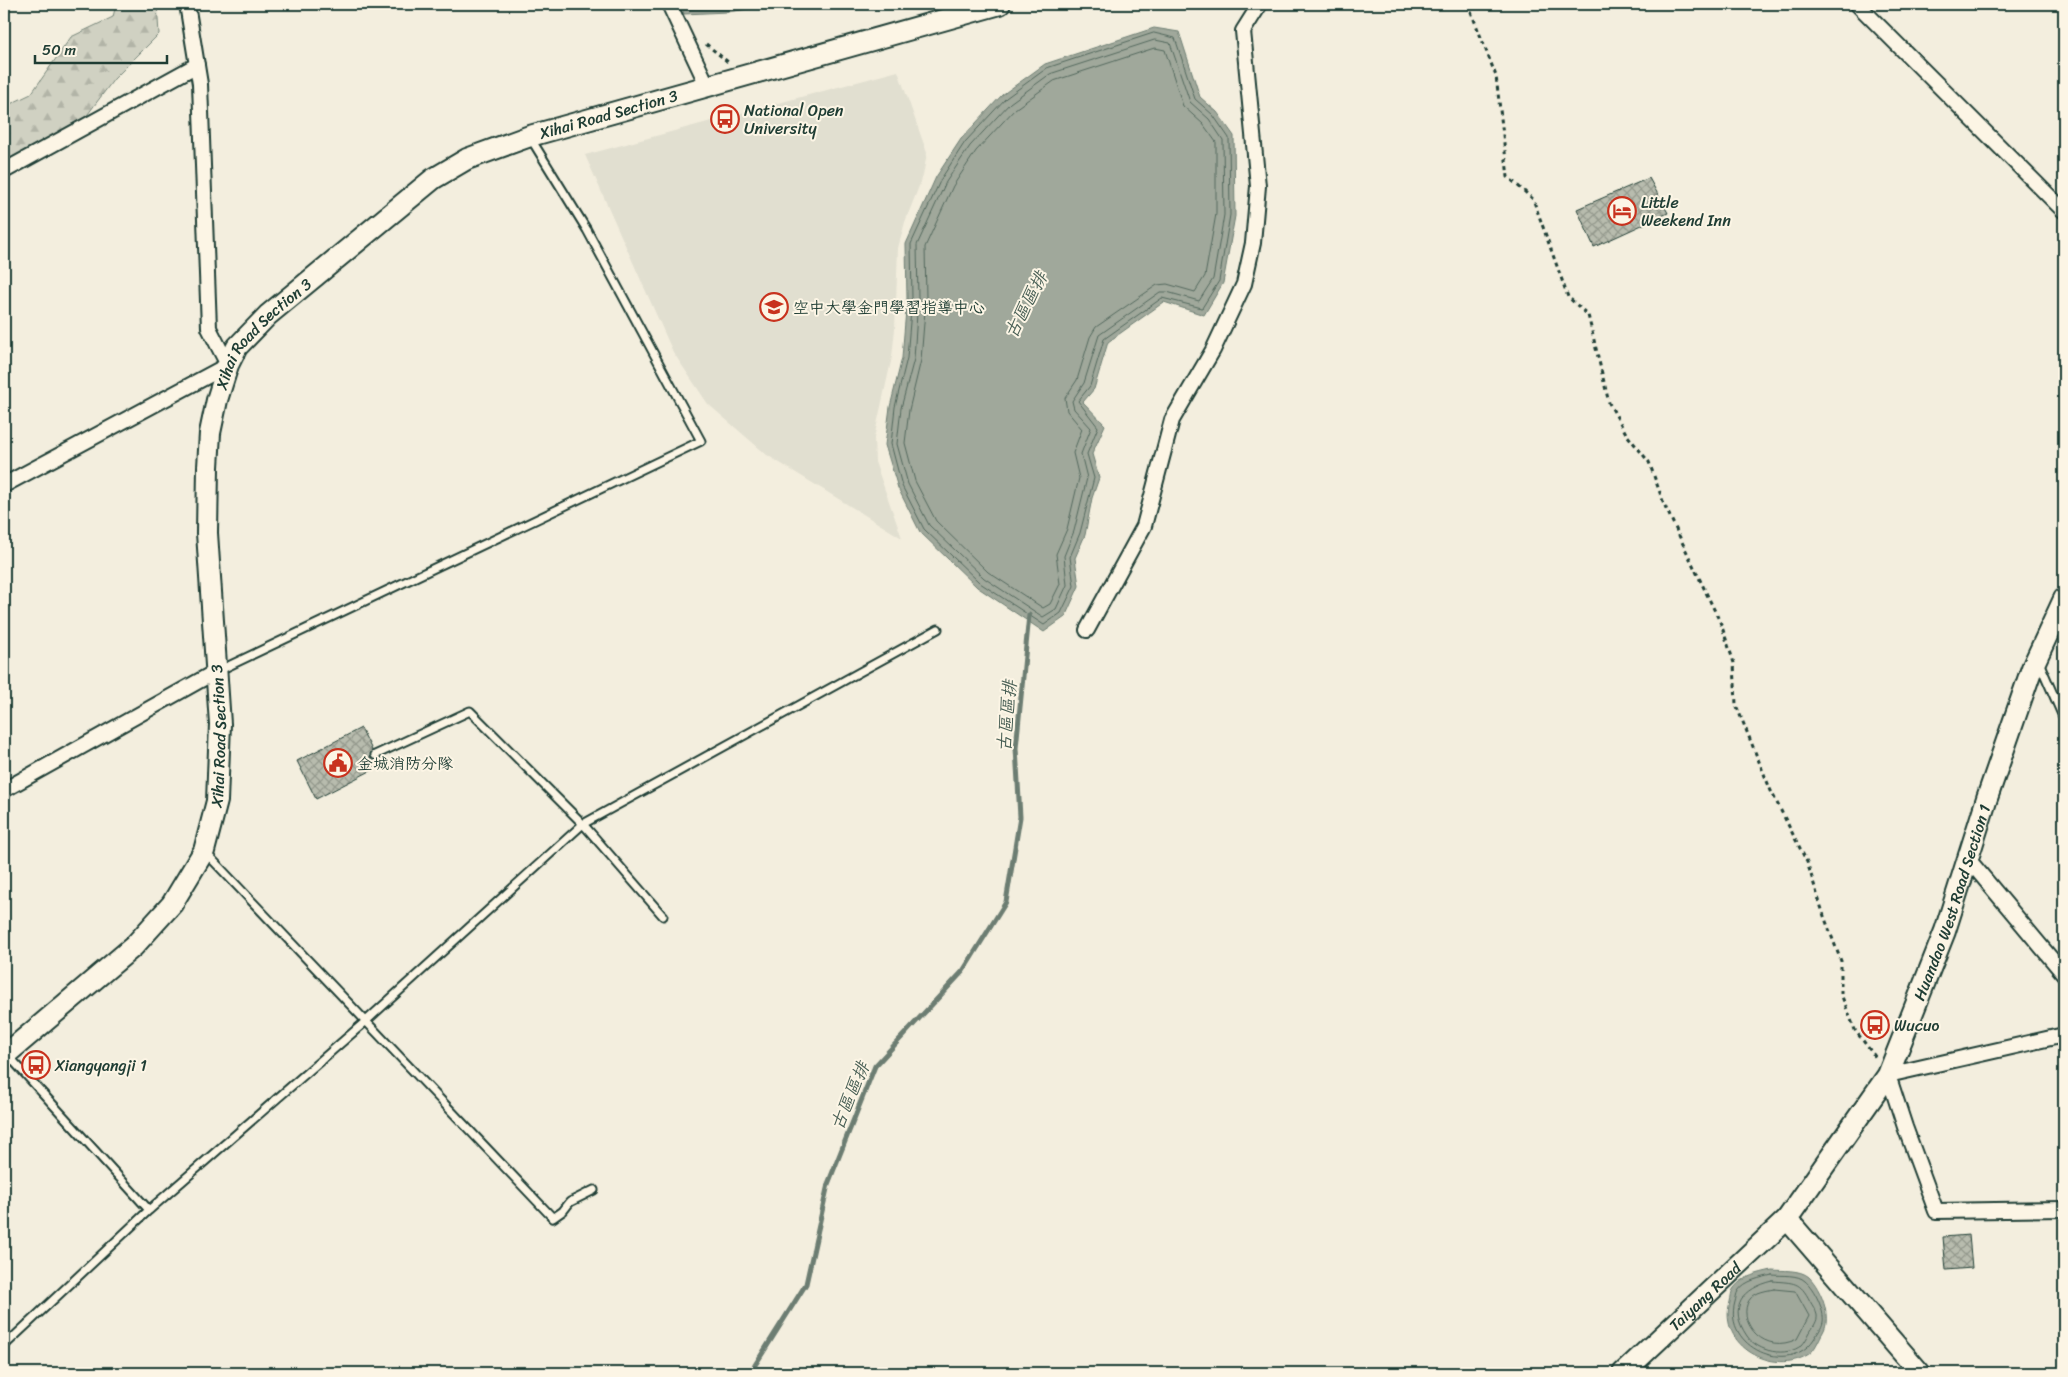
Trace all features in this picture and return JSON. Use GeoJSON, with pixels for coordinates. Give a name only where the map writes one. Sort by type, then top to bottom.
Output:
{"type":"FeatureCollection","features":[{"type":"Feature","properties":{"kind":"main road","name":"Xihai Road Section 3"},"geometry":{"type":"LineString","coordinates":[[5,1055],[134,946],[172,904],[204,851],[216,801],[220,724],[207,533],[210,434],[228,365],[237,347],[268,315],[433,179],[467,159],[530,136],[1000,4]]}},
{"type":"Feature","properties":{"kind":"main road","name":"Huandao West Road Section 1"},"geometry":{"type":"LineString","coordinates":[[1787,1219],[1888,1075],[1945,931],[2037,657],[2064,599]]}},
{"type":"Feature","properties":{"kind":"main road","name":"Taiyang Road"},"geometry":{"type":"LineString","coordinates":[[1623,1373],[1787,1219]]}},
{"type":"Feature","properties":{"kind":"main road"},"geometry":{"type":"LineString","coordinates":[[1787,1219],[1920,1373]]}},
{"type":"Feature","properties":{"kind":"street"},"geometry":{"type":"LineString","coordinates":[[4,485],[228,365],[209,328],[200,84],[187,4]]}},
{"type":"Feature","properties":{"kind":"street"},"geometry":{"type":"LineString","coordinates":[[668,4],[708,87]]}},
{"type":"Feature","properties":{"kind":"street"},"geometry":{"type":"LineString","coordinates":[[1087,630],[1144,526],[1172,420],[1213,350],[1244,284],[1253,243],[1258,186],[1243,31],[1260,4]]}},
{"type":"Feature","properties":{"kind":"street"},"geometry":{"type":"LineString","coordinates":[[1857,4],[2064,211]]}},
{"type":"Feature","properties":{"kind":"street"},"geometry":{"type":"LineString","coordinates":[[4,171],[197,66]]}},
{"type":"Feature","properties":{"kind":"street"},"geometry":{"type":"LineString","coordinates":[[4,790],[215,672]]}},
{"type":"Feature","properties":{"kind":"street"},"geometry":{"type":"LineString","coordinates":[[1968,858],[2064,974]]}},
{"type":"Feature","properties":{"kind":"street"},"geometry":{"type":"LineString","coordinates":[[2064,1035],[1888,1075],[1936,1211],[2064,1209]]}},
{"type":"Feature","properties":{"kind":"lane"},"geometry":{"type":"LineString","coordinates":[[215,672],[701,441],[587,230],[530,136]]}},
{"type":"Feature","properties":{"kind":"lane"},"geometry":{"type":"LineString","coordinates":[[4,1346],[149,1210],[365,1022],[583,824],[938,629]]}},
{"type":"Feature","properties":{"kind":"lane"},"geometry":{"type":"LineString","coordinates":[[2037,657],[2064,720]]}},
{"type":"Feature","properties":{"kind":"lane"},"geometry":{"type":"LineString","coordinates":[[375,755],[470,711],[583,824],[663,916]]}},
{"type":"Feature","properties":{"kind":"lane"},"geometry":{"type":"LineString","coordinates":[[204,851],[552,1218],[563,1211],[570,1202],[594,1190]]}},
{"type":"Feature","properties":{"kind":"lane"},"geometry":{"type":"LineString","coordinates":[[5,1055],[149,1210]]}},
{"type":"Feature","properties":{"kind":"path"},"geometry":{"type":"LineString","coordinates":[[1468,4],[1496,76],[1508,177],[1532,199],[1568,297],[1588,315],[1609,404],[1627,435],[1648,462],[1664,504],[1721,624],[1734,663],[1736,705],[1771,791],[1808,862],[1824,916],[1841,961],[1841,994],[1855,1030],[1888,1075]]}},
{"type":"Feature","properties":{"kind":"path"},"geometry":{"type":"LineString","coordinates":[[702,40],[745,77]]}},
{"type":"Feature","properties":{"kind":"shaded area","name":"空中大學金門學習指導中心"},"geometry":{"type":"Polygon","coordinates":[[[898,71],[927,153],[923,176],[905,222],[898,248],[892,357],[874,438],[875,462],[902,538],[767,455],[708,404],[673,352],[585,155],[898,71]]]}},
{"type":"Feature","properties":{"kind":"green space"},"geometry":{"type":"Polygon","coordinates":[[[116,4],[157,4],[159,34],[114,79],[82,122],[4,163],[4,107],[31,94],[71,37],[113,17],[116,4]]]}},
{"type":"Feature","properties":{"kind":"water"},"geometry":{"type":"Polygon","coordinates":[[[681,4],[785,4],[727,12],[684,14],[681,4]]]}},
{"type":"Feature","properties":{"kind":"water"},"geometry":{"type":"Polygon","coordinates":[[[1154,28],[1179,32],[1200,97],[1217,112],[1234,136],[1235,216],[1223,283],[1204,315],[1164,302],[1108,342],[1094,389],[1083,402],[1105,425],[1092,454],[1099,478],[1092,498],[1085,535],[1075,558],[1079,586],[1065,617],[1044,632],[977,587],[920,532],[898,488],[885,445],[890,407],[902,358],[907,298],[906,244],[936,177],[961,139],[1002,95],[1045,64],[1154,28]]]}},
{"type":"Feature","properties":{"kind":"water"},"geometry":{"type":"Polygon","coordinates":[[[1772,1270],[1805,1274],[1818,1289],[1824,1303],[1826,1311],[1825,1326],[1818,1341],[1809,1354],[1795,1360],[1780,1362],[1765,1359],[1751,1353],[1740,1343],[1732,1331],[1728,1318],[1733,1289],[1742,1281],[1752,1276],[1772,1270]]]}},
{"type":"Feature","properties":{"kind":"building","name":"Little Weekend Inn"},"geometry":{"type":"Polygon","coordinates":[[[1649,178],[1668,213],[1594,247],[1577,209],[1649,178]]]}},
{"type":"Feature","properties":{"kind":"building","name":"金城消防分隊"},"geometry":{"type":"Polygon","coordinates":[[[361,728],[372,750],[370,758],[377,760],[380,766],[316,799],[297,761],[361,728]]]}},
{"type":"Feature","properties":{"kind":"building"},"geometry":{"type":"Polygon","coordinates":[[[1969,1235],[1972,1268],[1946,1270],[1943,1237],[1969,1235]]]}},
{"type":"Feature","properties":{"kind":"waterway","name":"古區區排"},"geometry":{"type":"LineString","coordinates":[[750,1373],[806,1284],[828,1184],[875,1066],[963,971],[1006,902],[1020,817],[1016,748],[1029,615]]}},
{"type":"Feature","properties":{"kind":"place","name":"National Open University"},"geometry":{"type":"Point","coordinates":[725,119]}},
{"type":"Feature","properties":{"kind":"place","name":"Little Weekend Inn"},"geometry":{"type":"Point","coordinates":[1622,211]}},
{"type":"Feature","properties":{"kind":"place","name":"空中大學金門學習指導中心"},"geometry":{"type":"Point","coordinates":[774,307]}},
{"type":"Feature","properties":{"kind":"place","name":"金城消防分隊"},"geometry":{"type":"Point","coordinates":[338,763]}},
{"type":"Feature","properties":{"kind":"place","name":"Wucuo"},"geometry":{"type":"Point","coordinates":[1875,1025]}},
{"type":"Feature","properties":{"kind":"place","name":"Xiangyangji 1"},"geometry":{"type":"Point","coordinates":[36,1065]}}]}
